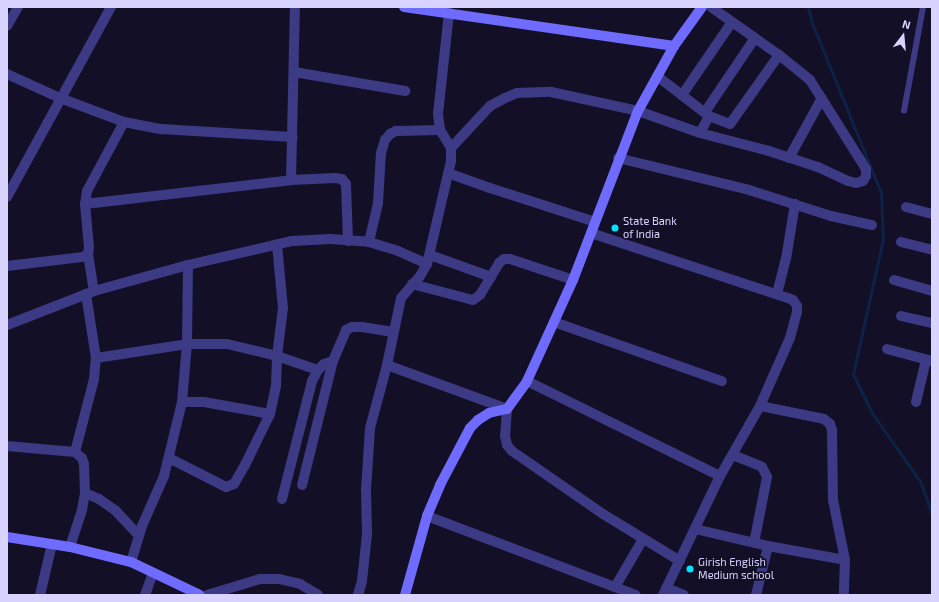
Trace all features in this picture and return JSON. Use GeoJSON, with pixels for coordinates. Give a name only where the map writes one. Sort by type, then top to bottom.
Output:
{"type":"FeatureCollection","features":[{"type":"Feature","properties":{"kind":"main road"},"geometry":{"type":"LineString","coordinates":[[404,7],[674,46]]}},
{"type":"Feature","properties":{"kind":"main road"},"geometry":{"type":"LineString","coordinates":[[405,595],[427,516],[440,485],[470,428],[478,420],[489,413],[507,409],[526,381],[573,280],[618,158],[638,111],[674,46],[702,7]]}},
{"type":"Feature","properties":{"kind":"main road"},"geometry":{"type":"LineString","coordinates":[[7,536],[70,547],[131,562],[200,595]]}},
{"type":"Feature","properties":{"kind":"street"},"geometry":{"type":"LineString","coordinates":[[7,26],[18,7]]}},
{"type":"Feature","properties":{"kind":"street"},"geometry":{"type":"LineString","coordinates":[[7,197],[111,7]]}},
{"type":"Feature","properties":{"kind":"street"},"geometry":{"type":"LineString","coordinates":[[291,180],[295,7]]}},
{"type":"Feature","properties":{"kind":"street"},"geometry":{"type":"LineString","coordinates":[[358,595],[362,580],[367,534],[366,490],[370,428],[387,365],[392,332],[401,298],[429,260],[448,173],[451,148],[490,106],[517,93],[550,92],[638,111],[700,133],[789,158],[856,183],[863,181],[866,176],[866,168],[810,80],[779,55],[711,7]]}},
{"type":"Feature","properties":{"kind":"street"},"geometry":{"type":"LineString","coordinates":[[449,13],[438,114],[440,130],[451,148]]}},
{"type":"Feature","properties":{"kind":"street"},"geometry":{"type":"LineString","coordinates":[[682,95],[732,22]]}},
{"type":"Feature","properties":{"kind":"street"},"geometry":{"type":"LineString","coordinates":[[700,133],[707,114],[755,38]]}},
{"type":"Feature","properties":{"kind":"street"},"geometry":{"type":"LineString","coordinates":[[657,76],[707,114],[730,124],[779,55]]}},
{"type":"Feature","properties":{"kind":"street"},"geometry":{"type":"LineString","coordinates":[[294,72],[405,91]]}},
{"type":"Feature","properties":{"kind":"street"},"geometry":{"type":"LineString","coordinates":[[7,74],[60,98],[124,122],[161,129],[293,137]]}},
{"type":"Feature","properties":{"kind":"street"},"geometry":{"type":"LineString","coordinates":[[789,158],[822,98]]}},
{"type":"Feature","properties":{"kind":"street"},"geometry":{"type":"LineString","coordinates":[[75,452],[94,379],[96,358],[90,293],[88,254],[90,247],[85,204],[91,182],[124,122]]}},
{"type":"Feature","properties":{"kind":"street"},"geometry":{"type":"LineString","coordinates":[[369,242],[378,203],[381,153],[385,140],[390,134],[396,131],[440,130]]}},
{"type":"Feature","properties":{"kind":"street"},"geometry":{"type":"LineString","coordinates":[[618,158],[749,190],[831,216],[872,225]]}},
{"type":"Feature","properties":{"kind":"street"},"geometry":{"type":"LineString","coordinates":[[448,173],[595,222]]}},
{"type":"Feature","properties":{"kind":"street"},"geometry":{"type":"LineString","coordinates":[[85,204],[291,180],[335,178],[342,179],[346,184],[348,241]]}},
{"type":"Feature","properties":{"kind":"street"},"geometry":{"type":"LineString","coordinates":[[777,294],[786,259],[795,204]]}},
{"type":"Feature","properties":{"kind":"street"},"geometry":{"type":"LineString","coordinates":[[906,207],[932,214]]}},
{"type":"Feature","properties":{"kind":"street"},"geometry":{"type":"LineString","coordinates":[[591,233],[777,294],[793,300],[797,306],[797,312],[790,338],[760,406],[720,476],[664,592],[684,595]]}},
{"type":"Feature","properties":{"kind":"street"},"geometry":{"type":"LineString","coordinates":[[7,325],[90,293],[188,265],[277,244],[318,239],[369,242],[491,277]]}},
{"type":"Feature","properties":{"kind":"street"},"geometry":{"type":"LineString","coordinates":[[901,242],[932,250]]}},
{"type":"Feature","properties":{"kind":"street"},"geometry":{"type":"LineString","coordinates":[[169,458],[221,485],[231,486],[234,484],[245,465],[270,414],[276,386],[277,356],[283,308],[277,244]]}},
{"type":"Feature","properties":{"kind":"street"},"geometry":{"type":"LineString","coordinates":[[7,266],[83,257],[88,254]]}},
{"type":"Feature","properties":{"kind":"street"},"geometry":{"type":"LineString","coordinates":[[412,284],[473,300],[480,295],[499,263],[504,259],[510,258],[573,280]]}},
{"type":"Feature","properties":{"kind":"street"},"geometry":{"type":"LineString","coordinates":[[131,562],[139,536],[164,476],[182,402],[187,344],[188,265]]}},
{"type":"Feature","properties":{"kind":"street"},"geometry":{"type":"LineString","coordinates":[[894,280],[932,291]]}},
{"type":"Feature","properties":{"kind":"street"},"geometry":{"type":"LineString","coordinates":[[901,316],[932,324]]}},
{"type":"Feature","properties":{"kind":"street"},"geometry":{"type":"LineString","coordinates":[[554,322],[722,382]]}},
{"type":"Feature","properties":{"kind":"street"},"geometry":{"type":"LineString","coordinates":[[302,485],[319,422],[333,360],[346,330],[352,327],[392,332]]}},
{"type":"Feature","properties":{"kind":"street"},"geometry":{"type":"LineString","coordinates":[[96,358],[187,344],[227,344],[277,356],[318,370]]}},
{"type":"Feature","properties":{"kind":"street"},"geometry":{"type":"LineString","coordinates":[[887,349],[929,361],[916,402]]}},
{"type":"Feature","properties":{"kind":"street"},"geometry":{"type":"LineString","coordinates":[[282,499],[312,382],[318,370],[324,364],[333,360]]}},
{"type":"Feature","properties":{"kind":"street"},"geometry":{"type":"LineString","coordinates":[[387,365],[507,409],[505,436],[507,444],[512,451],[603,514],[680,561]]}},
{"type":"Feature","properties":{"kind":"street"},"geometry":{"type":"LineString","coordinates":[[526,381],[720,476]]}},
{"type":"Feature","properties":{"kind":"street"},"geometry":{"type":"LineString","coordinates":[[182,402],[204,402],[270,414]]}},
{"type":"Feature","properties":{"kind":"street"},"geometry":{"type":"LineString","coordinates":[[760,406],[824,419],[830,424],[832,430],[833,500],[845,560],[844,595]]}},
{"type":"Feature","properties":{"kind":"street"},"geometry":{"type":"LineString","coordinates":[[7,446],[75,452],[82,458],[84,464],[85,493],[82,510],[70,547]]}},
{"type":"Feature","properties":{"kind":"street"},"geometry":{"type":"LineString","coordinates":[[733,455],[762,467],[767,477],[754,542]]}},
{"type":"Feature","properties":{"kind":"street"},"geometry":{"type":"LineString","coordinates":[[85,493],[99,499],[115,510],[139,536]]}},
{"type":"Feature","properties":{"kind":"street"},"geometry":{"type":"LineString","coordinates":[[427,516],[636,595]]}},
{"type":"Feature","properties":{"kind":"street"},"geometry":{"type":"LineString","coordinates":[[695,529],[768,546],[845,560]]}},
{"type":"Feature","properties":{"kind":"street"},"geometry":{"type":"LineString","coordinates":[[615,587],[643,539]]}},
{"type":"Feature","properties":{"kind":"street"},"geometry":{"type":"LineString","coordinates":[[40,595],[52,544]]}},
{"type":"Feature","properties":{"kind":"street"},"geometry":{"type":"LineString","coordinates":[[756,595],[768,546]]}},
{"type":"Feature","properties":{"kind":"street"},"geometry":{"type":"LineString","coordinates":[[145,595],[153,573]]}},
{"type":"Feature","properties":{"kind":"street"},"geometry":{"type":"LineString","coordinates":[[206,595],[260,579],[279,579],[300,584],[318,595]]}},
{"type":"Feature","properties":{"kind":"lane"},"geometry":{"type":"LineString","coordinates":[[904,111],[923,7]]}},
{"type":"Feature","properties":{"kind":"waterway"},"geometry":{"type":"LineString","coordinates":[[808,7],[812,23],[881,193],[883,239],[853,374],[872,413],[920,481],[932,514]]}},
{"type":"Feature","properties":{"kind":"place","name":"State Bank of India"},"geometry":{"type":"Point","coordinates":[615,228]}},
{"type":"Feature","properties":{"kind":"place","name":"Girish English Medium school"},"geometry":{"type":"Point","coordinates":[690,569]}}]}
